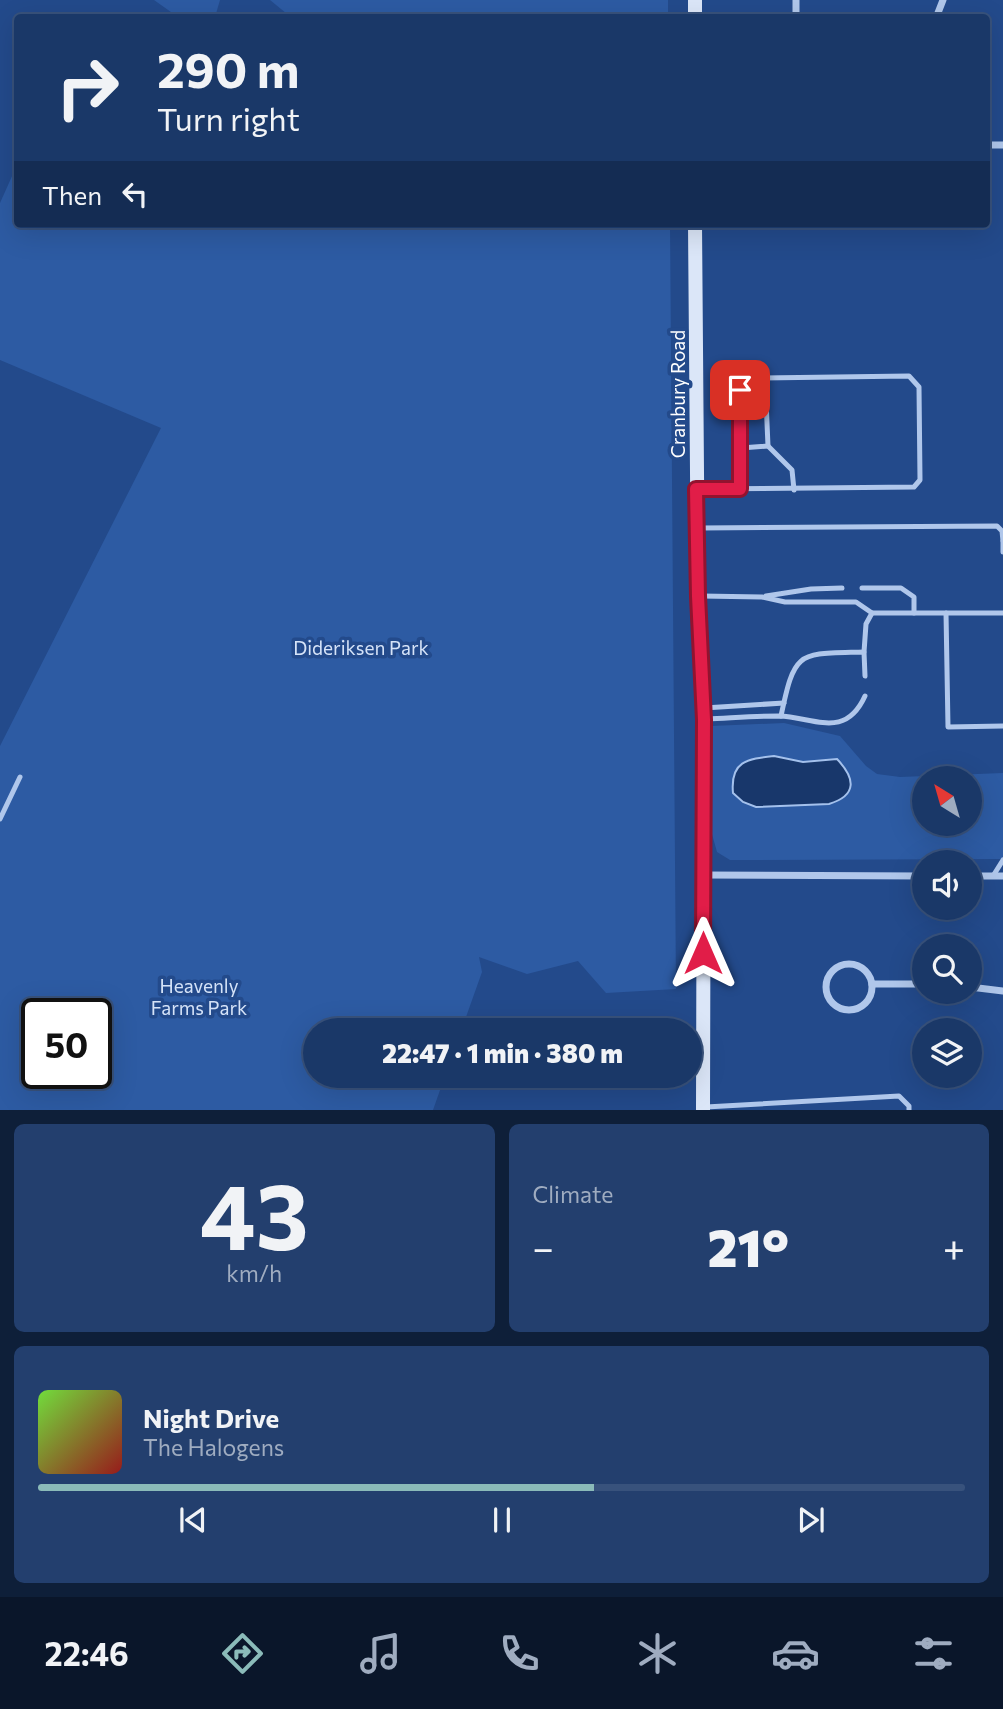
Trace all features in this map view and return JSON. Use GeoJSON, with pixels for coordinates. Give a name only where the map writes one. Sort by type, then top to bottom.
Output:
{"type":"FeatureCollection","features":[{"type":"Feature","properties":{"kind":"main road","name":"Cranbury Road"},"geometry":{"type":"LineString","coordinates":[[695,228],[696,528],[704,714],[703,1109]]}},
{"type":"Feature","properties":{"kind":"street"},"geometry":{"type":"LineString","coordinates":[[704,874],[912,876]]}},
{"type":"Feature","properties":{"kind":"street"},"geometry":{"type":"LineString","coordinates":[[982,876],[1003,876]]}},
{"type":"Feature","properties":{"kind":"street"},"geometry":{"type":"LineString","coordinates":[[849,964],[862,968],[872,984],[868,1000],[857,1008],[850,1009],[843,1009],[831,1000],[827,987],[828,980],[836,969],[849,964]]}},
{"type":"Feature","properties":{"kind":"street"},"geometry":{"type":"LineString","coordinates":[[872,984],[912,984]]}},
{"type":"Feature","properties":{"kind":"street"},"geometry":{"type":"LineString","coordinates":[[982,988],[1003,991]]}},
{"type":"Feature","properties":{"kind":"lane"},"geometry":{"type":"LineString","coordinates":[[696,489],[794,490],[908,488],[918,484],[919,387],[909,376],[753,377],[741,384],[740,489]]}},
{"type":"Feature","properties":{"kind":"lane"},"geometry":{"type":"LineString","coordinates":[[765,377],[768,446],[792,470],[794,490]]}},
{"type":"Feature","properties":{"kind":"lane"},"geometry":{"type":"LineString","coordinates":[[741,448],[768,446]]}},
{"type":"Feature","properties":{"kind":"lane"},"geometry":{"type":"LineString","coordinates":[[696,528],[998,526],[1003,531],[1003,552]]}},
{"type":"Feature","properties":{"kind":"lane"},"geometry":{"type":"LineString","coordinates":[[698,596],[762,597],[811,589],[842,588]]}},
{"type":"Feature","properties":{"kind":"lane"},"geometry":{"type":"LineString","coordinates":[[862,588],[901,588],[914,597],[914,613]]}},
{"type":"Feature","properties":{"kind":"lane"},"geometry":{"type":"LineString","coordinates":[[762,597],[785,603],[856,602],[872,613],[1003,613]]}},
{"type":"Feature","properties":{"kind":"lane"},"geometry":{"type":"LineString","coordinates":[[865,676],[866,624],[872,613]]}},
{"type":"Feature","properties":{"kind":"lane"},"geometry":{"type":"LineString","coordinates":[[946,613],[948,727],[1003,726]]}},
{"type":"Feature","properties":{"kind":"lane"},"geometry":{"type":"LineString","coordinates":[[781,716],[792,669],[803,659],[815,654],[864,652]]}},
{"type":"Feature","properties":{"kind":"lane"},"geometry":{"type":"LineString","coordinates":[[704,714],[781,716],[826,724],[850,717],[860,708],[865,696]]}},
{"type":"Feature","properties":{"kind":"lane"},"geometry":{"type":"LineString","coordinates":[[704,714],[784,703]]}},
{"type":"Feature","properties":{"kind":"lane"},"geometry":{"type":"LineString","coordinates":[[0,819],[20,777]]}},
{"type":"Feature","properties":{"kind":"lane"},"geometry":{"type":"LineString","coordinates":[[993,876],[1003,860]]}},
{"type":"Feature","properties":{"kind":"lane"},"geometry":{"type":"LineString","coordinates":[[703,1109],[898,1096],[909,1106],[909,1110]]}},
{"type":"Feature","properties":{"kind":"green space"},"geometry":{"type":"Polygon","coordinates":[[[154,0],[220,0],[216,14],[174,14],[154,0]]]}},
{"type":"Feature","properties":{"kind":"green space"},"geometry":{"type":"Polygon","coordinates":[[[270,0],[668,0],[668,14],[287,14],[270,0]]]}},
{"type":"Feature","properties":{"kind":"green space","name":"Dideriksen Park"},"geometry":{"type":"Polygon","coordinates":[[[14,172],[14,228],[670,228],[676,989],[606,993],[578,961],[527,974],[479,957],[482,972],[466,1018],[303,1018],[303,1088],[441,1088],[433,1110],[0,1110],[0,746],[161,428],[0,360],[0,203],[14,172]]]}},
{"type":"Feature","properties":{"kind":"green space"},"geometry":{"type":"Polygon","coordinates":[[[784,723],[840,736],[866,766],[877,774],[912,777],[912,836],[982,836],[982,774],[1003,773],[1003,859],[982,859],[982,850],[912,850],[912,859],[730,860],[717,852],[710,827],[711,726],[784,723]]]}},
{"type":"Feature","properties":{"kind":"shaded area"},"geometry":{"type":"Polygon","coordinates":[[[774,756],[803,762],[837,759],[850,779],[849,791],[829,804],[756,807],[743,802],[733,793],[734,774],[738,768],[748,761],[774,756]]]}},
{"type":"Feature","properties":{"kind":"route"},"geometry":{"type":"LineString","coordinates":[[703,953],[704,720],[696,489],[740,489],[740,390]]}},
{"type":"Feature","properties":{"kind":"park label","name":"Heavenly Farms Park"},"geometry":{"type":"Point","coordinates":[199,996]}}]}
